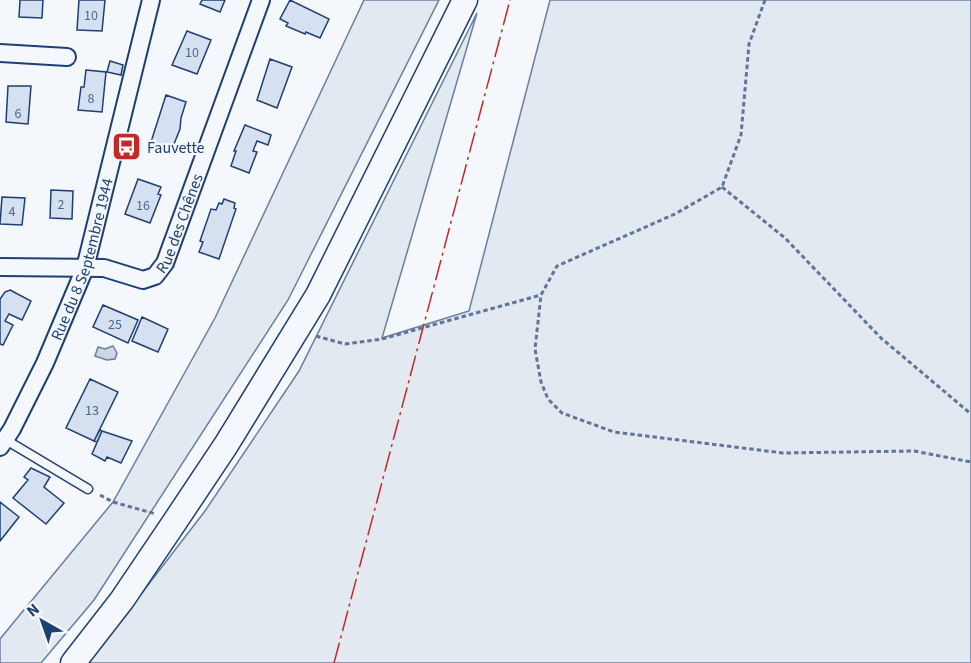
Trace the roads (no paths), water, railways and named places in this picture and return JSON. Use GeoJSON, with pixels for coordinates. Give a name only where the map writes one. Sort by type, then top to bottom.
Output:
{"type":"FeatureCollection","features":[{"type":"Feature","properties":{"kind":"main road"},"geometry":{"type":"LineString","coordinates":[[73,663],[122,600],[226,445],[318,295],[465,0]]}},
{"type":"Feature","properties":{"kind":"street","name":"Rue du 8 Septembre 1944"},"geometry":{"type":"LineString","coordinates":[[2,441],[45,363],[85,268],[151,0]]}},
{"type":"Feature","properties":{"kind":"street","name":"Rue des Chênes"},"geometry":{"type":"LineString","coordinates":[[0,267],[104,268],[143,280],[155,276],[165,263],[261,0]]}},
{"type":"Feature","properties":{"kind":"street"},"geometry":{"type":"LineString","coordinates":[[0,53],[67,57]]}},
{"type":"Feature","properties":{"kind":"lane"},"geometry":{"type":"LineString","coordinates":[[2,441],[87,489]]}},
{"type":"Feature","properties":{"kind":"place","name":"Fauvette"},"geometry":{"type":"Point","coordinates":[126,147]}}]}
